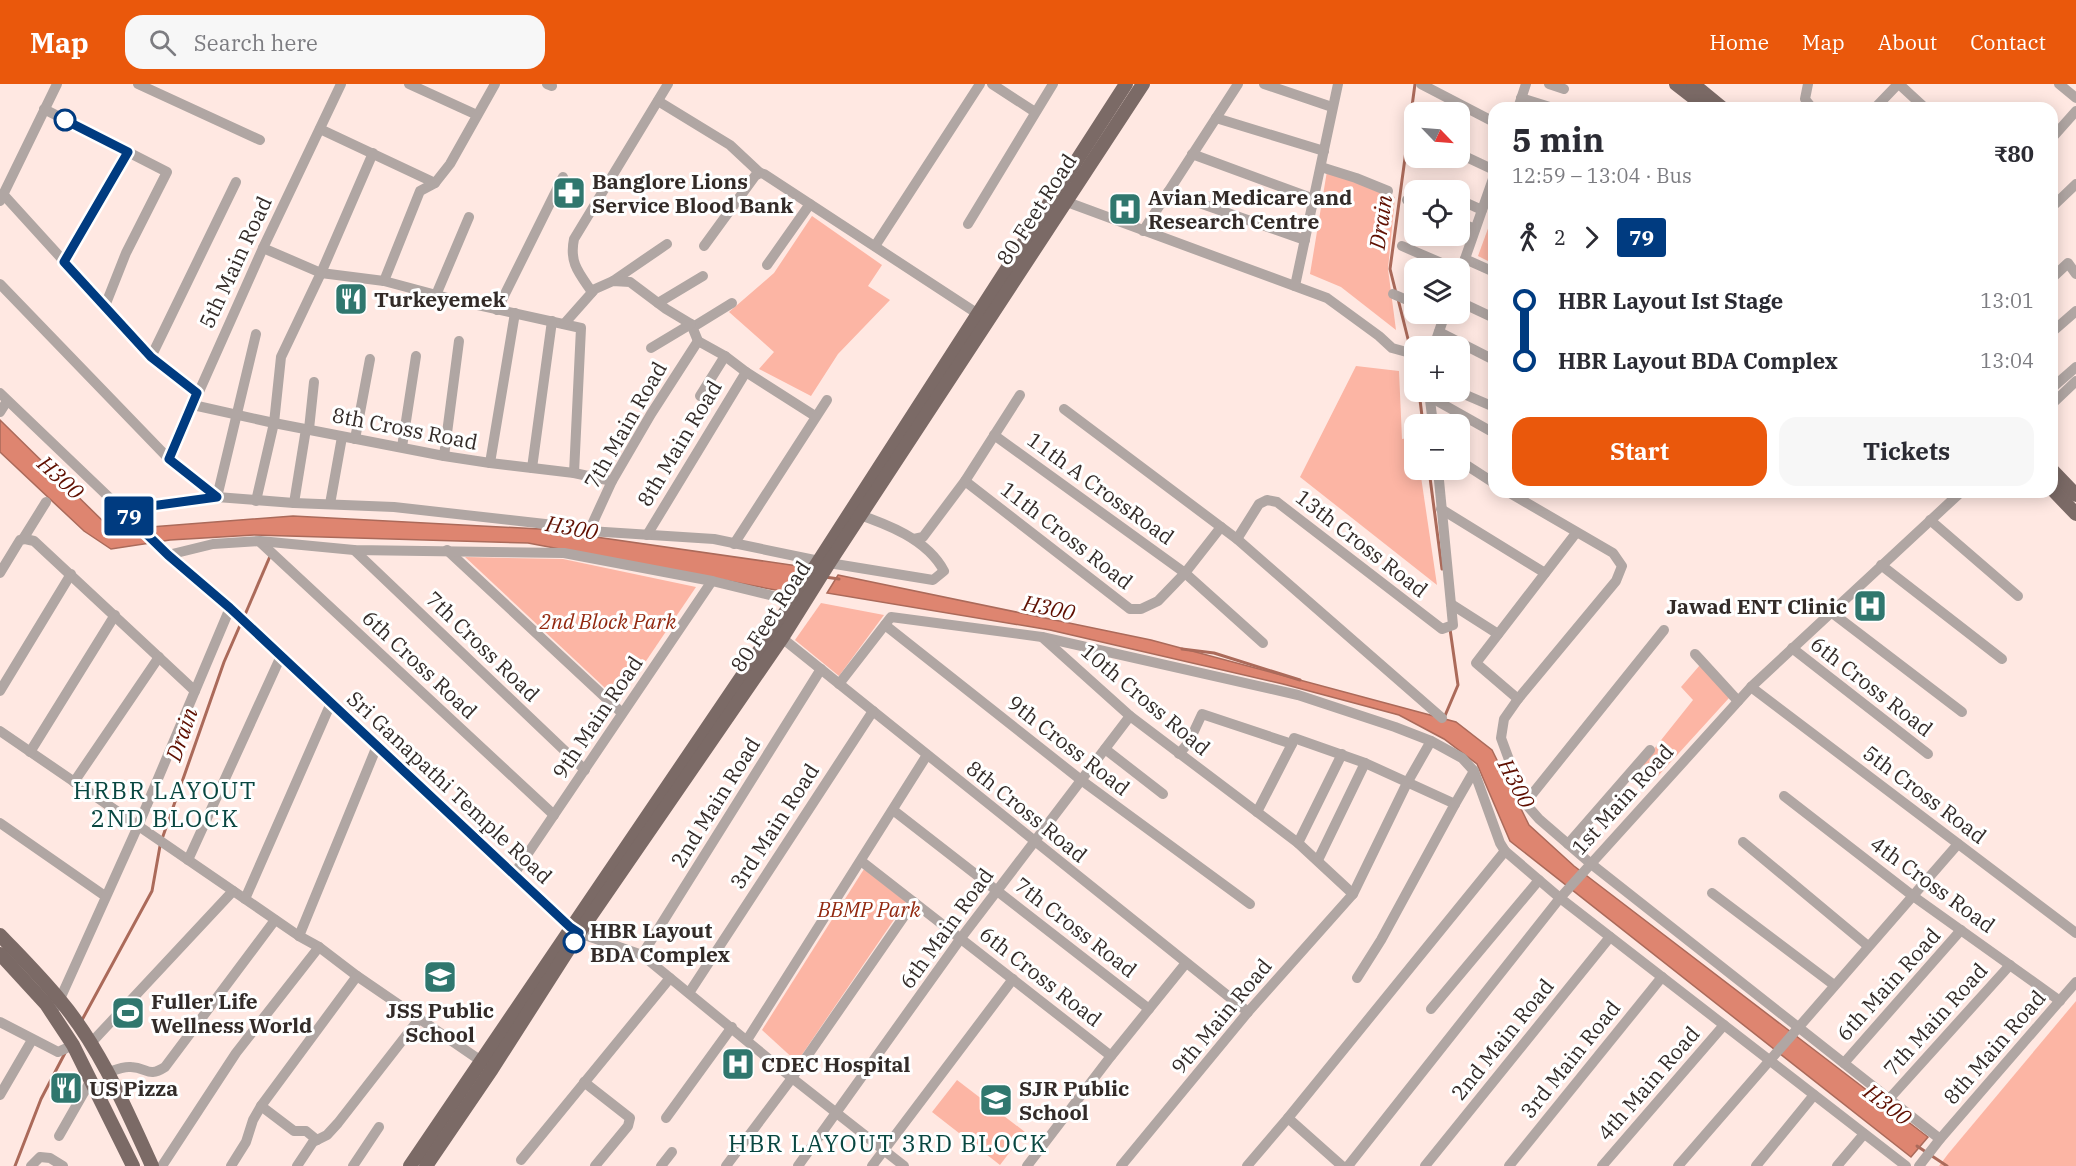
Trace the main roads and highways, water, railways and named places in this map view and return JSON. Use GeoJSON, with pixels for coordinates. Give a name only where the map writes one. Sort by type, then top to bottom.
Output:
{"type":"FeatureCollection","features":[{"type":"Feature","properties":{"kind":"main road","name":"80 Feet Road"},"geometry":{"type":"LineString","coordinates":[[426,1166],[487,1065],[675,776],[808,587],[978,314],[1126,84]]}},
{"type":"Feature","properties":{"kind":"main road","name":"80 Feet Road"},"geometry":{"type":"LineString","coordinates":[[855,513],[1067,202],[1143,84]]}},
{"type":"Feature","properties":{"kind":"main road"},"geometry":{"type":"LineString","coordinates":[[1676,84],[1699,102]]}},
{"type":"Feature","properties":{"kind":"main road"},"geometry":{"type":"LineString","coordinates":[[1694,84],[1715,102]]}},
{"type":"Feature","properties":{"kind":"main road"},"geometry":{"type":"LineString","coordinates":[[2058,476],[2076,495]]}},
{"type":"Feature","properties":{"kind":"main road"},"geometry":{"type":"LineString","coordinates":[[2058,495],[2076,514]]}},
{"type":"Feature","properties":{"kind":"main road","name":"80 Feet Road"},"geometry":{"type":"LineString","coordinates":[[575,930],[782,638],[798,602]]}},
{"type":"Feature","properties":{"kind":"main road"},"geometry":{"type":"LineString","coordinates":[[0,935],[60,999],[91,1043],[152,1166]]}},
{"type":"Feature","properties":{"kind":"main road"},"geometry":{"type":"LineString","coordinates":[[0,954],[52,1013],[71,1042],[133,1166]]}},
{"type":"Feature","properties":{"kind":"main road","name":"80 Feet Road"},"geometry":{"type":"LineString","coordinates":[[410,1166],[487,1065]]}},
{"type":"Feature","properties":{"kind":"waterway","name":"Drain"},"geometry":{"type":"LineString","coordinates":[[1396,293],[1390,269],[1415,84]]}},
{"type":"Feature","properties":{"kind":"waterway","name":"Drain"},"geometry":{"type":"LineString","coordinates":[[1398,299],[1407,336]]}},
{"type":"Feature","properties":{"kind":"waterway","name":"Drain"},"geometry":{"type":"LineString","coordinates":[[1420,402],[1422,414]]}},
{"type":"Feature","properties":{"kind":"waterway","name":"Drain"},"geometry":{"type":"LineString","coordinates":[[1430,480],[1442,569]]}},
{"type":"Feature","properties":{"kind":"waterway","name":"Drain"},"geometry":{"type":"LineString","coordinates":[[244,617],[271,554]]}},
{"type":"Feature","properties":{"kind":"waterway","name":"H300"},"geometry":{"type":"LineString","coordinates":[[825,577],[839,579]]}},
{"type":"Feature","properties":{"kind":"waterway","name":"Drain"},"geometry":{"type":"LineString","coordinates":[[162,839],[224,662],[241,623]]}},
{"type":"Feature","properties":{"kind":"waterway","name":"Drain"},"geometry":{"type":"LineString","coordinates":[[1444,718],[1458,685],[1450,629]]}},
{"type":"Feature","properties":{"kind":"waterway","name":"H300"},"geometry":{"type":"LineString","coordinates":[[1182,649],[1214,653],[1300,680]]}},
{"type":"Feature","properties":{"kind":"waterway","name":"Drain"},"geometry":{"type":"LineString","coordinates":[[82,1020],[152,891],[160,846]]}},
{"type":"Feature","properties":{"kind":"waterway"},"geometry":{"type":"LineString","coordinates":[[15,1166],[41,1099],[65,1053]]}},
{"type":"Feature","properties":{"kind":"waterway","name":"H300"},"geometry":{"type":"LineString","coordinates":[[1917,1146],[1947,1166]]}},
{"type":"Feature","properties":{"kind":"place","name":"Banglore Lions Service Blood Bank"},"geometry":{"type":"Point","coordinates":[569,193]}},
{"type":"Feature","properties":{"kind":"place","name":"Avian Medicare and Research Centre"},"geometry":{"type":"Point","coordinates":[1125,209]}},
{"type":"Feature","properties":{"kind":"place","name":"Turkeyemek"},"geometry":{"type":"Point","coordinates":[351,299]}},
{"type":"Feature","properties":{"kind":"place","name":"Jawad ENT Clinic"},"geometry":{"type":"Point","coordinates":[1870,606]}},
{"type":"Feature","properties":{"kind":"place","name":"HBR Layout BDA Complex"},"geometry":{"type":"Point","coordinates":[574,942]}},
{"type":"Feature","properties":{"kind":"place","name":"JSS Public School"},"geometry":{"type":"Point","coordinates":[440,977]}},
{"type":"Feature","properties":{"kind":"place","name":"Fuller Life Wellness World"},"geometry":{"type":"Point","coordinates":[128,1013]}},
{"type":"Feature","properties":{"kind":"place","name":"CDEC Hospital"},"geometry":{"type":"Point","coordinates":[738,1064]}},
{"type":"Feature","properties":{"kind":"place","name":"US Pizza"},"geometry":{"type":"Point","coordinates":[66,1088]}},
{"type":"Feature","properties":{"kind":"place","name":"SJR Public School"},"geometry":{"type":"Point","coordinates":[996,1100]}},
{"type":"Feature","properties":{"kind":"district","name":"HRBR LAYOUT 2ND BLOCK"},"geometry":{"type":"Point","coordinates":[165,804]}},
{"type":"Feature","properties":{"kind":"district","name":"HBR LAYOUT 3RD BLOCK"},"geometry":{"type":"Point","coordinates":[888,1143]}},
{"type":"Feature","properties":{"kind":"park label","name":"2nd Block Park"},"geometry":{"type":"Point","coordinates":[608,621]}},
{"type":"Feature","properties":{"kind":"park label","name":"BBMP Park"},"geometry":{"type":"Point","coordinates":[869,909]}}]}
